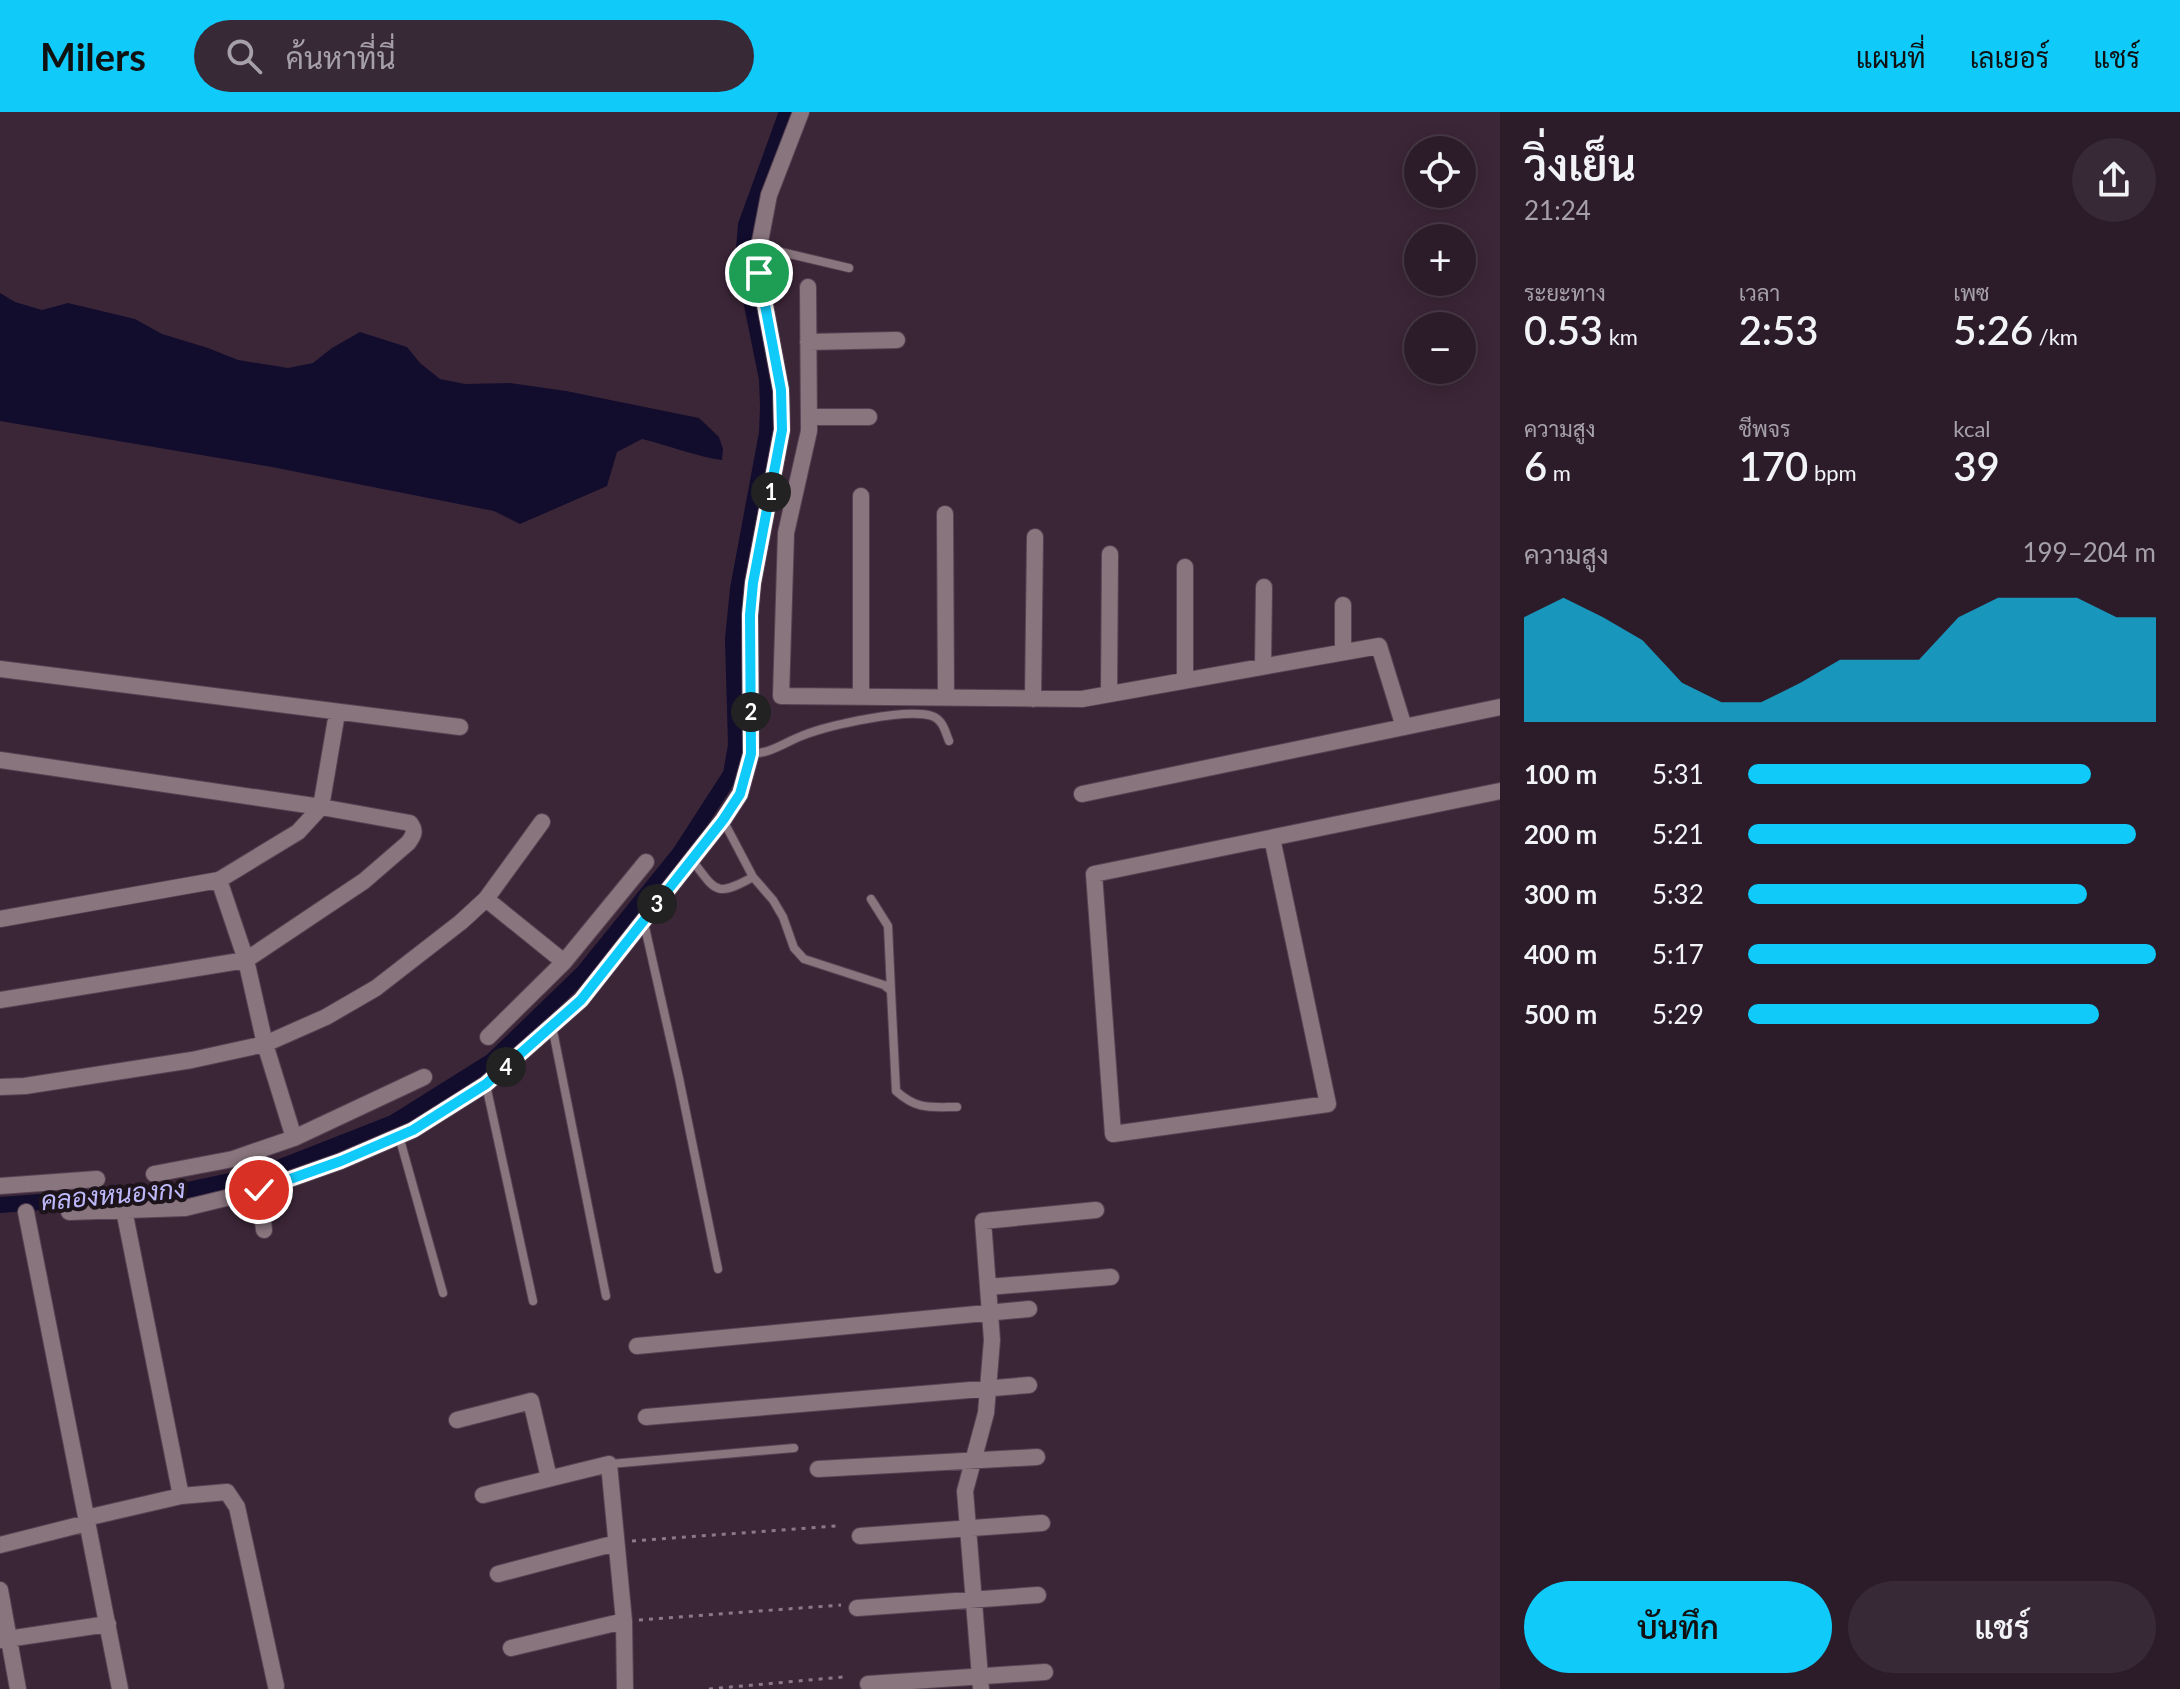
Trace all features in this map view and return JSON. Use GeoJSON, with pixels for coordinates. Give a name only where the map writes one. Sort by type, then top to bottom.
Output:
{"type":"FeatureCollection","features":[{"type":"Feature","properties":{"kind":"street"},"geometry":{"type":"LineString","coordinates":[[69,1212],[185,1208],[259,1190],[341,1161],[413,1130],[486,1084],[581,1000],[723,820],[740,794],[751,754],[750,615],[753,583],[782,430],[781,390],[759,273],[759,247],[769,195],[801,112]]}},
{"type":"Feature","properties":{"kind":"street"},"geometry":{"type":"LineString","coordinates":[[808,287],[809,431],[786,533],[781,696],[1082,699],[1379,646],[1404,727]]}},
{"type":"Feature","properties":{"kind":"street"},"geometry":{"type":"LineString","coordinates":[[808,342],[897,340]]}},
{"type":"Feature","properties":{"kind":"street"},"geometry":{"type":"LineString","coordinates":[[809,417],[869,417]]}},
{"type":"Feature","properties":{"kind":"street"},"geometry":{"type":"LineString","coordinates":[[861,496],[861,697]]}},
{"type":"Feature","properties":{"kind":"street"},"geometry":{"type":"LineString","coordinates":[[945,514],[946,698]]}},
{"type":"Feature","properties":{"kind":"street"},"geometry":{"type":"LineString","coordinates":[[1033,699],[1035,537]]}},
{"type":"Feature","properties":{"kind":"street"},"geometry":{"type":"LineString","coordinates":[[1109,694],[1110,554]]}},
{"type":"Feature","properties":{"kind":"street"},"geometry":{"type":"LineString","coordinates":[[1185,567],[1185,680]]}},
{"type":"Feature","properties":{"kind":"street"},"geometry":{"type":"LineString","coordinates":[[1263,666],[1264,587]]}},
{"type":"Feature","properties":{"kind":"street"},"geometry":{"type":"LineString","coordinates":[[1343,605],[1343,652]]}},
{"type":"Feature","properties":{"kind":"street"},"geometry":{"type":"LineString","coordinates":[[0,669],[460,727]]}},
{"type":"Feature","properties":{"kind":"street"},"geometry":{"type":"LineString","coordinates":[[1082,794],[1500,707]]}},
{"type":"Feature","properties":{"kind":"street"},"geometry":{"type":"LineString","coordinates":[[0,919],[219,880],[298,832],[321,807],[337,713]]}},
{"type":"Feature","properties":{"kind":"street"},"geometry":{"type":"LineString","coordinates":[[0,760],[321,807],[410,823],[414,829],[414,836],[392,859],[364,881],[246,960],[0,1000]]}},
{"type":"Feature","properties":{"kind":"street"},"geometry":{"type":"LineString","coordinates":[[1272,838],[1328,1104],[1113,1134],[1094,874],[1500,791]]}},
{"type":"Feature","properties":{"kind":"street"},"geometry":{"type":"LineString","coordinates":[[0,1087],[25,1086],[192,1060],[265,1044],[326,1017],[376,988],[430,948],[486,899],[542,822]]}},
{"type":"Feature","properties":{"kind":"street"},"geometry":{"type":"LineString","coordinates":[[488,1037],[564,962],[646,862]]}},
{"type":"Feature","properties":{"kind":"street"},"geometry":{"type":"LineString","coordinates":[[219,880],[246,960],[265,1044],[294,1138]]}},
{"type":"Feature","properties":{"kind":"street"},"geometry":{"type":"LineString","coordinates":[[486,899],[564,962]]}},
{"type":"Feature","properties":{"kind":"street"},"geometry":{"type":"LineString","coordinates":[[154,1174],[233,1159],[294,1138],[424,1077]]}},
{"type":"Feature","properties":{"kind":"street"},"geometry":{"type":"LineString","coordinates":[[0,1186],[97,1179]]}},
{"type":"Feature","properties":{"kind":"street"},"geometry":{"type":"LineString","coordinates":[[259,1190],[264,1230]]}},
{"type":"Feature","properties":{"kind":"street"},"geometry":{"type":"LineString","coordinates":[[124,1210],[181,1496]]}},
{"type":"Feature","properties":{"kind":"street"},"geometry":{"type":"LineString","coordinates":[[980,1683],[965,1491],[986,1413],[992,1340],[983,1221],[1096,1210]]}},
{"type":"Feature","properties":{"kind":"street"},"geometry":{"type":"LineString","coordinates":[[26,1212],[120,1689]]}},
{"type":"Feature","properties":{"kind":"street"},"geometry":{"type":"LineString","coordinates":[[988,1287],[1111,1277]]}},
{"type":"Feature","properties":{"kind":"street"},"geometry":{"type":"LineString","coordinates":[[637,1346],[1029,1309]]}},
{"type":"Feature","properties":{"kind":"street"},"geometry":{"type":"LineString","coordinates":[[646,1417],[1029,1385]]}},
{"type":"Feature","properties":{"kind":"street"},"geometry":{"type":"LineString","coordinates":[[457,1420],[531,1401],[549,1478]]}},
{"type":"Feature","properties":{"kind":"street"},"geometry":{"type":"LineString","coordinates":[[818,1469],[1037,1457]]}},
{"type":"Feature","properties":{"kind":"street"},"geometry":{"type":"LineString","coordinates":[[483,1495],[609,1464],[624,1621],[625,1689]]}},
{"type":"Feature","properties":{"kind":"street"},"geometry":{"type":"LineString","coordinates":[[0,1545],[181,1496],[227,1492],[237,1507],[276,1686]]}},
{"type":"Feature","properties":{"kind":"street"},"geometry":{"type":"LineString","coordinates":[[860,1536],[1042,1523]]}},
{"type":"Feature","properties":{"kind":"street"},"geometry":{"type":"LineString","coordinates":[[498,1574],[616,1543]]}},
{"type":"Feature","properties":{"kind":"street"},"geometry":{"type":"LineString","coordinates":[[0,1590],[4,1639],[18,1689]]}},
{"type":"Feature","properties":{"kind":"street"},"geometry":{"type":"LineString","coordinates":[[849,1606],[1038,1595]]}},
{"type":"Feature","properties":{"kind":"street"},"geometry":{"type":"LineString","coordinates":[[511,1648],[624,1621]]}},
{"type":"Feature","properties":{"kind":"street"},"geometry":{"type":"LineString","coordinates":[[4,1639],[108,1624]]}},
{"type":"Feature","properties":{"kind":"street"},"geometry":{"type":"LineString","coordinates":[[868,1684],[980,1683],[1045,1672]]}},
{"type":"Feature","properties":{"kind":"lane"},"geometry":{"type":"LineString","coordinates":[[759,247],[849,268]]}},
{"type":"Feature","properties":{"kind":"lane"},"geometry":{"type":"LineString","coordinates":[[751,754],[770,752],[800,736],[827,727],[889,717],[933,716],[942,723],[949,741]]}},
{"type":"Feature","properties":{"kind":"lane"},"geometry":{"type":"LineString","coordinates":[[723,820],[753,877],[783,917],[794,948],[804,959],[884,985],[891,991]]}},
{"type":"Feature","properties":{"kind":"lane"},"geometry":{"type":"LineString","coordinates":[[691,860],[713,888],[734,888],[753,877]]}},
{"type":"Feature","properties":{"kind":"lane"},"geometry":{"type":"LineString","coordinates":[[871,899],[888,926],[896,1091],[909,1103],[923,1107],[957,1107]]}},
{"type":"Feature","properties":{"kind":"lane"},"geometry":{"type":"LineString","coordinates":[[644,922],[718,1269]]}},
{"type":"Feature","properties":{"kind":"lane"},"geometry":{"type":"LineString","coordinates":[[552,1025],[606,1296]]}},
{"type":"Feature","properties":{"kind":"lane"},"geometry":{"type":"LineString","coordinates":[[486,1084],[533,1301]]}},
{"type":"Feature","properties":{"kind":"lane"},"geometry":{"type":"LineString","coordinates":[[399,1136],[443,1293]]}},
{"type":"Feature","properties":{"kind":"lane"},"geometry":{"type":"LineString","coordinates":[[609,1464],[794,1448]]}},
{"type":"Feature","properties":{"kind":"path"},"geometry":{"type":"LineString","coordinates":[[616,1543],[836,1526]]}},
{"type":"Feature","properties":{"kind":"path"},"geometry":{"type":"LineString","coordinates":[[624,1621],[849,1606]]}},
{"type":"Feature","properties":{"kind":"path"},"geometry":{"type":"LineString","coordinates":[[709,1689],[843,1677]]}},
{"type":"Feature","properties":{"kind":"shaded area"},"geometry":{"type":"Polygon","coordinates":[[[0,293],[15,302],[42,310],[68,303],[135,319],[162,334],[238,360],[288,368],[313,363],[360,332],[407,347],[420,363],[440,379],[465,384],[510,383],[566,391],[699,418],[719,437],[723,449],[722,460],[642,439],[617,452],[607,486],[520,524],[494,511],[272,467],[0,421],[0,293]]]}},
{"type":"Feature","properties":{"kind":"waterway","name":"คลองหนองกง"},"geometry":{"type":"LineString","coordinates":[[0,1205],[178,1192],[263,1174],[393,1123],[492,1061],[583,973],[680,853],[731,774],[736,745],[733,639],[738,589],[767,433],[768,406],[767,379],[743,261],[746,225],[787,112]]}},
{"type":"Feature","properties":{"kind":"route"},"geometry":{"type":"LineString","coordinates":[[259,1190],[341,1161],[413,1130],[486,1084],[581,1000],[723,820],[740,794],[751,754],[750,615],[753,583],[782,430],[781,390],[759,273]]}}]}
